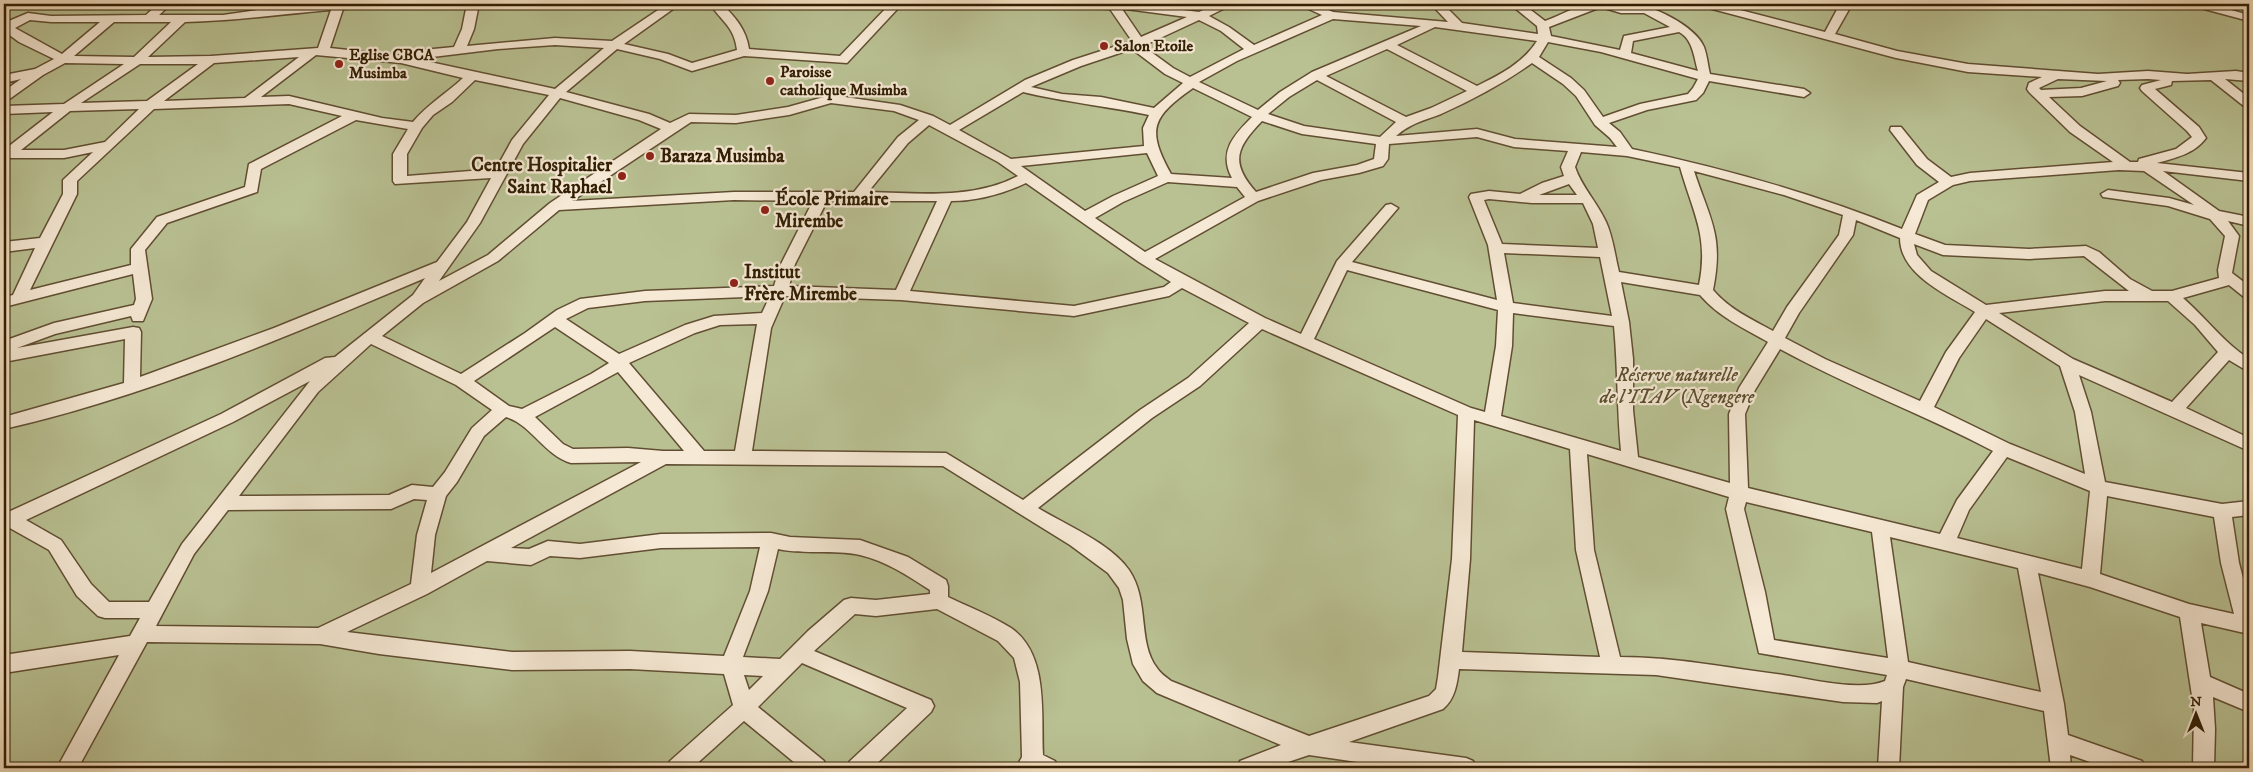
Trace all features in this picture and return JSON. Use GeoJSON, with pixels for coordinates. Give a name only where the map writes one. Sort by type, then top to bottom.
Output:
{"type":"FeatureCollection","features":[{"type":"Feature","properties":{"kind":"street"},"geometry":{"type":"LineString","coordinates":[[4,6],[8,4]]}},
{"type":"Feature","properties":{"kind":"street"},"geometry":{"type":"LineString","coordinates":[[149,18],[165,4]]}},
{"type":"Feature","properties":{"kind":"street"},"geometry":{"type":"LineString","coordinates":[[5,27],[28,16],[52,19],[223,18],[301,6],[362,4]]}},
{"type":"Feature","properties":{"kind":"street"},"geometry":{"type":"LineString","coordinates":[[459,50],[468,29],[473,4]]}},
{"type":"Feature","properties":{"kind":"street"},"geometry":{"type":"LineString","coordinates":[[418,299],[473,223],[517,142],[557,93],[616,44],[674,4]]}},
{"type":"Feature","properties":{"kind":"street"},"geometry":{"type":"LineString","coordinates":[[716,4],[737,26],[742,38],[743,52]]}},
{"type":"Feature","properties":{"kind":"street"},"geometry":{"type":"LineString","coordinates":[[401,59],[459,50],[545,42],[589,42],[616,44],[663,55],[692,67],[743,52],[787,54],[843,60],[896,4]]}},
{"type":"Feature","properties":{"kind":"street"},"geometry":{"type":"LineString","coordinates":[[1076,4],[1108,5],[1200,15],[1213,21],[1251,49]]}},
{"type":"Feature","properties":{"kind":"street"},"geometry":{"type":"LineString","coordinates":[[951,130],[1021,88],[1052,73],[1136,44],[1225,4]]}},
{"type":"Feature","properties":{"kind":"street"},"geometry":{"type":"LineString","coordinates":[[1306,4],[1331,15],[1544,31],[1704,77],[1804,93]]}},
{"type":"Feature","properties":{"kind":"street"},"geometry":{"type":"LineString","coordinates":[[1437,4],[1459,26]]}},
{"type":"Feature","properties":{"kind":"street"},"geometry":{"type":"LineString","coordinates":[[1516,4],[1544,31]]}},
{"type":"Feature","properties":{"kind":"street"},"geometry":{"type":"LineString","coordinates":[[1144,259],[1253,198],[1318,176],[1359,169],[1378,163],[1381,159],[1383,141],[1405,122],[1436,111],[1505,77],[1532,58],[1544,31],[1563,19],[1598,4]]}},
{"type":"Feature","properties":{"kind":"street"},"geometry":{"type":"LineString","coordinates":[[1604,4],[1621,10],[1648,10]]}},
{"type":"Feature","properties":{"kind":"street"},"geometry":{"type":"LineString","coordinates":[[1600,122],[1644,107],[1692,97],[1699,90],[1704,77],[1698,46],[1692,37],[1682,28],[1635,4]]}},
{"type":"Feature","properties":{"kind":"street"},"geometry":{"type":"LineString","coordinates":[[1706,4],[1919,59],[1986,70],[2058,76],[2119,78],[2148,75],[2187,78],[2216,78],[2236,75],[2249,77]]}},
{"type":"Feature","properties":{"kind":"street"},"geometry":{"type":"LineString","coordinates":[[1828,36],[1846,4]]}},
{"type":"Feature","properties":{"kind":"street"},"geometry":{"type":"LineString","coordinates":[[2197,4],[2249,18]]}},
{"type":"Feature","properties":{"kind":"street"},"geometry":{"type":"LineString","coordinates":[[1108,5],[1136,44],[1152,59],[1191,83],[1258,115],[1302,130],[1383,141],[1477,133],[1514,142],[1627,152],[1735,176],[1850,213],[1943,250],[2029,254],[2086,251],[2094,255],[2125,282],[2148,295]]}},
{"type":"Feature","properties":{"kind":"street"},"geometry":{"type":"LineString","coordinates":[[247,102],[318,52],[338,6]]}},
{"type":"Feature","properties":{"kind":"street"},"geometry":{"type":"LineString","coordinates":[[1166,178],[1152,149],[1149,137],[1157,113],[1166,103],[1191,83],[1251,49],[1322,21],[1331,15]]}},
{"type":"Feature","properties":{"kind":"street"},"geometry":{"type":"LineString","coordinates":[[4,97],[39,72],[63,59],[111,18]]}},
{"type":"Feature","properties":{"kind":"street"},"geometry":{"type":"LineString","coordinates":[[6,154],[69,106],[137,61],[181,19]]}},
{"type":"Feature","properties":{"kind":"street"},"geometry":{"type":"LineString","coordinates":[[1253,198],[1239,184],[1232,152],[1238,140],[1258,115],[1316,75],[1359,55],[1389,45],[1432,24]]}},
{"type":"Feature","properties":{"kind":"street"},"geometry":{"type":"LineString","coordinates":[[5,27],[63,59],[211,60],[318,52],[401,59],[557,93],[644,117],[671,128]]}},
{"type":"Feature","properties":{"kind":"street"},"geometry":{"type":"LineString","coordinates":[[1625,55],[1628,39],[1682,28]]}},
{"type":"Feature","properties":{"kind":"street"},"geometry":{"type":"LineString","coordinates":[[1389,45],[1477,91]]}},
{"type":"Feature","properties":{"kind":"street"},"geometry":{"type":"LineString","coordinates":[[1532,58],[1567,81],[1580,93],[1600,122],[1615,135],[1627,152]]}},
{"type":"Feature","properties":{"kind":"street"},"geometry":{"type":"LineString","coordinates":[[20,297],[70,194],[70,180],[150,105],[211,60]]}},
{"type":"Feature","properties":{"kind":"street"},"geometry":{"type":"LineString","coordinates":[[4,79],[39,72]]}},
{"type":"Feature","properties":{"kind":"street"},"geometry":{"type":"LineString","coordinates":[[1316,75],[1405,122]]}},
{"type":"Feature","properties":{"kind":"street"},"geometry":{"type":"LineString","coordinates":[[472,76],[448,99],[428,112],[416,126],[400,154],[400,181],[500,173]]}},
{"type":"Feature","properties":{"kind":"street"},"geometry":{"type":"LineString","coordinates":[[2058,76],[2033,86],[2038,94],[2075,129],[2138,167],[2182,190],[2226,226],[2232,236],[2230,257],[2225,268],[2225,276],[2249,293]]}},
{"type":"Feature","properties":{"kind":"street"},"geometry":{"type":"LineString","coordinates":[[2038,94],[2082,92],[2114,83],[2119,78]]}},
{"type":"Feature","properties":{"kind":"street"},"geometry":{"type":"LineString","coordinates":[[2138,167],[2142,162],[2185,150],[2199,138],[2196,130],[2146,88],[2187,78]]}},
{"type":"Feature","properties":{"kind":"street"},"geometry":{"type":"LineString","coordinates":[[2216,78],[2249,104]]}},
{"type":"Feature","properties":{"kind":"street"},"geometry":{"type":"LineString","coordinates":[[1021,88],[1062,98],[1101,101],[1157,113]]}},
{"type":"Feature","properties":{"kind":"street"},"geometry":{"type":"LineString","coordinates":[[67,768],[188,549],[312,388],[349,353],[418,299],[493,258],[555,206],[671,128],[689,118],[736,119],[789,111],[831,99],[896,108],[928,119],[951,130],[1009,163],[1084,218],[1144,259],[1181,281],[1260,322],[1466,412],[1492,421],[1739,493],[2026,562],[2090,580],[2189,612],[2248,625],[2230,562],[2222,510]]}},
{"type":"Feature","properties":{"kind":"street"},"geometry":{"type":"LineString","coordinates":[[4,110],[69,106],[289,100],[382,122],[416,126]]}},
{"type":"Feature","properties":{"kind":"street"},"geometry":{"type":"LineString","coordinates":[[132,386],[133,332],[144,299],[138,249],[162,220],[252,189],[254,167],[353,116]]}},
{"type":"Feature","properties":{"kind":"street"},"geometry":{"type":"LineString","coordinates":[[858,196],[903,140],[928,119]]}},
{"type":"Feature","properties":{"kind":"street"},"geometry":{"type":"LineString","coordinates":[[1896,130],[1922,162],[1948,182]]}},
{"type":"Feature","properties":{"kind":"street"},"geometry":{"type":"LineString","coordinates":[[6,154],[64,154],[109,145]]}},
{"type":"Feature","properties":{"kind":"street"},"geometry":{"type":"LineString","coordinates":[[1576,147],[1568,167],[1572,179],[1587,199],[1600,224],[1622,322],[1625,359],[1625,410],[1630,460]]}},
{"type":"Feature","properties":{"kind":"street"},"geometry":{"type":"LineString","coordinates":[[1009,163],[1079,154],[1152,149]]}},
{"type":"Feature","properties":{"kind":"street"},"geometry":{"type":"LineString","coordinates":[[1686,165],[1706,222],[1710,242],[1711,253],[1705,291]]}},
{"type":"Feature","properties":{"kind":"street"},"geometry":{"type":"LineString","coordinates":[[2249,177],[2172,167],[2138,167],[2007,174],[1948,182],[1922,198],[1907,235],[1908,251],[1916,264],[1926,274],[2067,362],[2249,445]]}},
{"type":"Feature","properties":{"kind":"street"},"geometry":{"type":"LineString","coordinates":[[555,206],[734,196],[946,197],[990,192],[1016,184],[1027,177]]}},
{"type":"Feature","properties":{"kind":"street"},"geometry":{"type":"LineString","coordinates":[[1084,218],[1118,199],[1166,178],[1239,184]]}},
{"type":"Feature","properties":{"kind":"street"},"geometry":{"type":"LineString","coordinates":[[1523,198],[1537,189],[1556,182],[1572,179]]}},
{"type":"Feature","properties":{"kind":"street"},"geometry":{"type":"LineString","coordinates":[[2108,194],[2169,202],[2213,215],[2249,222]]}},
{"type":"Feature","properties":{"kind":"street"},"geometry":{"type":"LineString","coordinates":[[1492,421],[1504,346],[1506,307],[1496,248],[1476,197],[1489,195],[1523,198],[1587,199]]}},
{"type":"Feature","properties":{"kind":"street"},"geometry":{"type":"LineString","coordinates":[[742,457],[764,328],[780,291],[788,264],[822,196]]}},
{"type":"Feature","properties":{"kind":"street"},"geometry":{"type":"LineString","coordinates":[[901,295],[946,197]]}},
{"type":"Feature","properties":{"kind":"street"},"geometry":{"type":"LineString","coordinates":[[1305,342],[1342,264],[1376,227],[1390,208]]}},
{"type":"Feature","properties":{"kind":"street"},"geometry":{"type":"LineString","coordinates":[[1850,213],[1846,235],[1839,248],[1792,311],[1777,340],[1747,388],[1736,414],[1739,493],[1734,509],[1756,592],[1766,647],[1854,660],[1896,679],[1961,682],[2054,704]]}},
{"type":"Feature","properties":{"kind":"street"},"geometry":{"type":"LineString","coordinates":[[4,247],[46,242]]}},
{"type":"Feature","properties":{"kind":"street"},"geometry":{"type":"LineString","coordinates":[[1496,248],[1606,253]]}},
{"type":"Feature","properties":{"kind":"street"},"geometry":{"type":"LineString","coordinates":[[1342,264],[1506,307],[1622,322]]}},
{"type":"Feature","properties":{"kind":"street"},"geometry":{"type":"LineString","coordinates":[[4,423],[191,367],[443,266]]}},
{"type":"Feature","properties":{"kind":"street"},"geometry":{"type":"LineString","coordinates":[[4,302],[139,268]]}},
{"type":"Feature","properties":{"kind":"street"},"geometry":{"type":"LineString","coordinates":[[1612,276],[1705,291],[1717,305],[1729,314],[1819,363],[1924,410],[2004,450],[2066,473],[2098,488],[2222,510],[2249,508]]}},
{"type":"Feature","properties":{"kind":"street"},"geometry":{"type":"LineString","coordinates":[[1985,310],[2105,296],[2172,296],[2230,280]]}},
{"type":"Feature","properties":{"kind":"street"},"geometry":{"type":"LineString","coordinates":[[462,381],[531,337],[555,319],[585,303],[645,296],[780,291],[901,295],[1074,311],[1169,291],[1181,281]]}},
{"type":"Feature","properties":{"kind":"street"},"geometry":{"type":"LineString","coordinates":[[2172,296],[2200,321],[2227,352],[2249,366]]}},
{"type":"Feature","properties":{"kind":"street"},"geometry":{"type":"LineString","coordinates":[[4,348],[21,338],[141,308]]}},
{"type":"Feature","properties":{"kind":"street"},"geometry":{"type":"LineString","coordinates":[[1924,410],[1952,356],[1980,320],[1985,310]]}},
{"type":"Feature","properties":{"kind":"street"},"geometry":{"type":"LineString","coordinates":[[523,416],[597,378],[619,362],[690,329],[719,320],[768,318]]}},
{"type":"Feature","properties":{"kind":"street"},"geometry":{"type":"LineString","coordinates":[[555,319],[619,362],[700,458]]}},
{"type":"Feature","properties":{"kind":"street"},"geometry":{"type":"LineString","coordinates":[[1024,509],[1146,414],[1194,382],[1260,322]]}},
{"type":"Feature","properties":{"kind":"street"},"geometry":{"type":"LineString","coordinates":[[4,356],[133,332]]}},
{"type":"Feature","properties":{"kind":"street"},"geometry":{"type":"LineString","coordinates":[[371,337],[462,381],[503,410],[523,416],[557,449],[571,456],[628,454],[663,458],[742,457],[946,460],[1103,558],[1122,575],[1133,599],[1140,656],[1149,674],[1164,687],[1304,745],[1466,768]]}},
{"type":"Feature","properties":{"kind":"street"},"geometry":{"type":"LineString","coordinates":[[2175,410],[2227,352]]}},
{"type":"Feature","properties":{"kind":"street"},"geometry":{"type":"LineString","coordinates":[[7,521],[227,418],[349,353]]}},
{"type":"Feature","properties":{"kind":"street"},"geometry":{"type":"LineString","coordinates":[[2067,362],[2083,412],[2094,477],[2098,488],[2090,580]]}},
{"type":"Feature","properties":{"kind":"street"},"geometry":{"type":"LineString","coordinates":[[420,588],[426,536],[437,494],[451,477],[462,455],[478,432],[503,410]]}},
{"type":"Feature","properties":{"kind":"street"},"geometry":{"type":"LineString","coordinates":[[1246,768],[1268,764],[1304,745],[1436,703],[1442,698],[1451,660],[1460,559],[1466,412]]}},
{"type":"Feature","properties":{"kind":"street"},"geometry":{"type":"LineString","coordinates":[[1578,446],[1585,550],[1612,666]]}},
{"type":"Feature","properties":{"kind":"street"},"geometry":{"type":"LineString","coordinates":[[1946,542],[1953,522],[2004,450]]}},
{"type":"Feature","properties":{"kind":"street"},"geometry":{"type":"LineString","coordinates":[[320,636],[420,588],[663,458]]}},
{"type":"Feature","properties":{"kind":"street"},"geometry":{"type":"LineString","coordinates":[[223,504],[391,502],[412,492],[437,494]]}},
{"type":"Feature","properties":{"kind":"street"},"geometry":{"type":"LineString","coordinates":[[7,521],[55,545],[84,590],[105,610],[154,610]]}},
{"type":"Feature","properties":{"kind":"street"},"geometry":{"type":"LineString","coordinates":[[1880,526],[1896,679],[1888,768]]}},
{"type":"Feature","properties":{"kind":"street"},"geometry":{"type":"LineString","coordinates":[[484,554],[530,557],[548,548],[580,551],[661,541],[771,540],[790,544],[860,547],[901,562],[938,586],[939,601]]}},
{"type":"Feature","properties":{"kind":"street"},"geometry":{"type":"LineString","coordinates":[[771,540],[759,591],[731,664],[744,708],[817,768]]}},
{"type":"Feature","properties":{"kind":"street"},"geometry":{"type":"LineString","coordinates":[[2026,562],[2042,634],[2054,704],[2061,768]]}},
{"type":"Feature","properties":{"kind":"street"},"geometry":{"type":"LineString","coordinates":[[677,768],[744,708],[798,653],[851,606],[876,608],[939,601],[1005,635],[1023,654],[1030,682],[1036,765]]}},
{"type":"Feature","properties":{"kind":"street"},"geometry":{"type":"LineString","coordinates":[[2189,612],[2202,683],[2205,713],[2203,768]]}},
{"type":"Feature","properties":{"kind":"street"},"geometry":{"type":"LineString","coordinates":[[4,664],[138,639],[320,636],[379,646],[512,660],[630,660],[783,668]]}},
{"type":"Feature","properties":{"kind":"street"},"geometry":{"type":"LineString","coordinates":[[798,653],[924,706],[857,768]]}},
{"type":"Feature","properties":{"kind":"street"},"geometry":{"type":"LineString","coordinates":[[1451,660],[1656,666],[1843,693],[1877,694],[1896,679]]}},
{"type":"Feature","properties":{"kind":"street"},"geometry":{"type":"LineString","coordinates":[[2202,683],[2249,703]]}},
{"type":"Feature","properties":{"kind":"street"},"geometry":{"type":"LineString","coordinates":[[2059,742],[2135,768]]}},
{"type":"Feature","properties":{"kind":"green space","name":"Réserve naturelle de l'ITAV (Ngengere"},"geometry":{"type":"Polygon","coordinates":[[[4,4],[2249,4],[2249,768],[4,768],[4,4]]]}},
{"type":"Feature","properties":{"kind":"place","name":"Salon Etoile"},"geometry":{"type":"Point","coordinates":[1104,46]}},
{"type":"Feature","properties":{"kind":"place","name":"Eglise CBCA Musimba"},"geometry":{"type":"Point","coordinates":[339,64]}},
{"type":"Feature","properties":{"kind":"place","name":"Paroisse catholique Musimba"},"geometry":{"type":"Point","coordinates":[770,81]}},
{"type":"Feature","properties":{"kind":"place","name":"Baraza Musimba"},"geometry":{"type":"Point","coordinates":[650,156]}},
{"type":"Feature","properties":{"kind":"place","name":"Centre Hospitalier Saint Raphael"},"geometry":{"type":"Point","coordinates":[622,176]}},
{"type":"Feature","properties":{"kind":"place","name":"École Primaire Mirembe"},"geometry":{"type":"Point","coordinates":[765,210]}},
{"type":"Feature","properties":{"kind":"place","name":"Institut Frère Mirembe"},"geometry":{"type":"Point","coordinates":[734,283]}}]}
